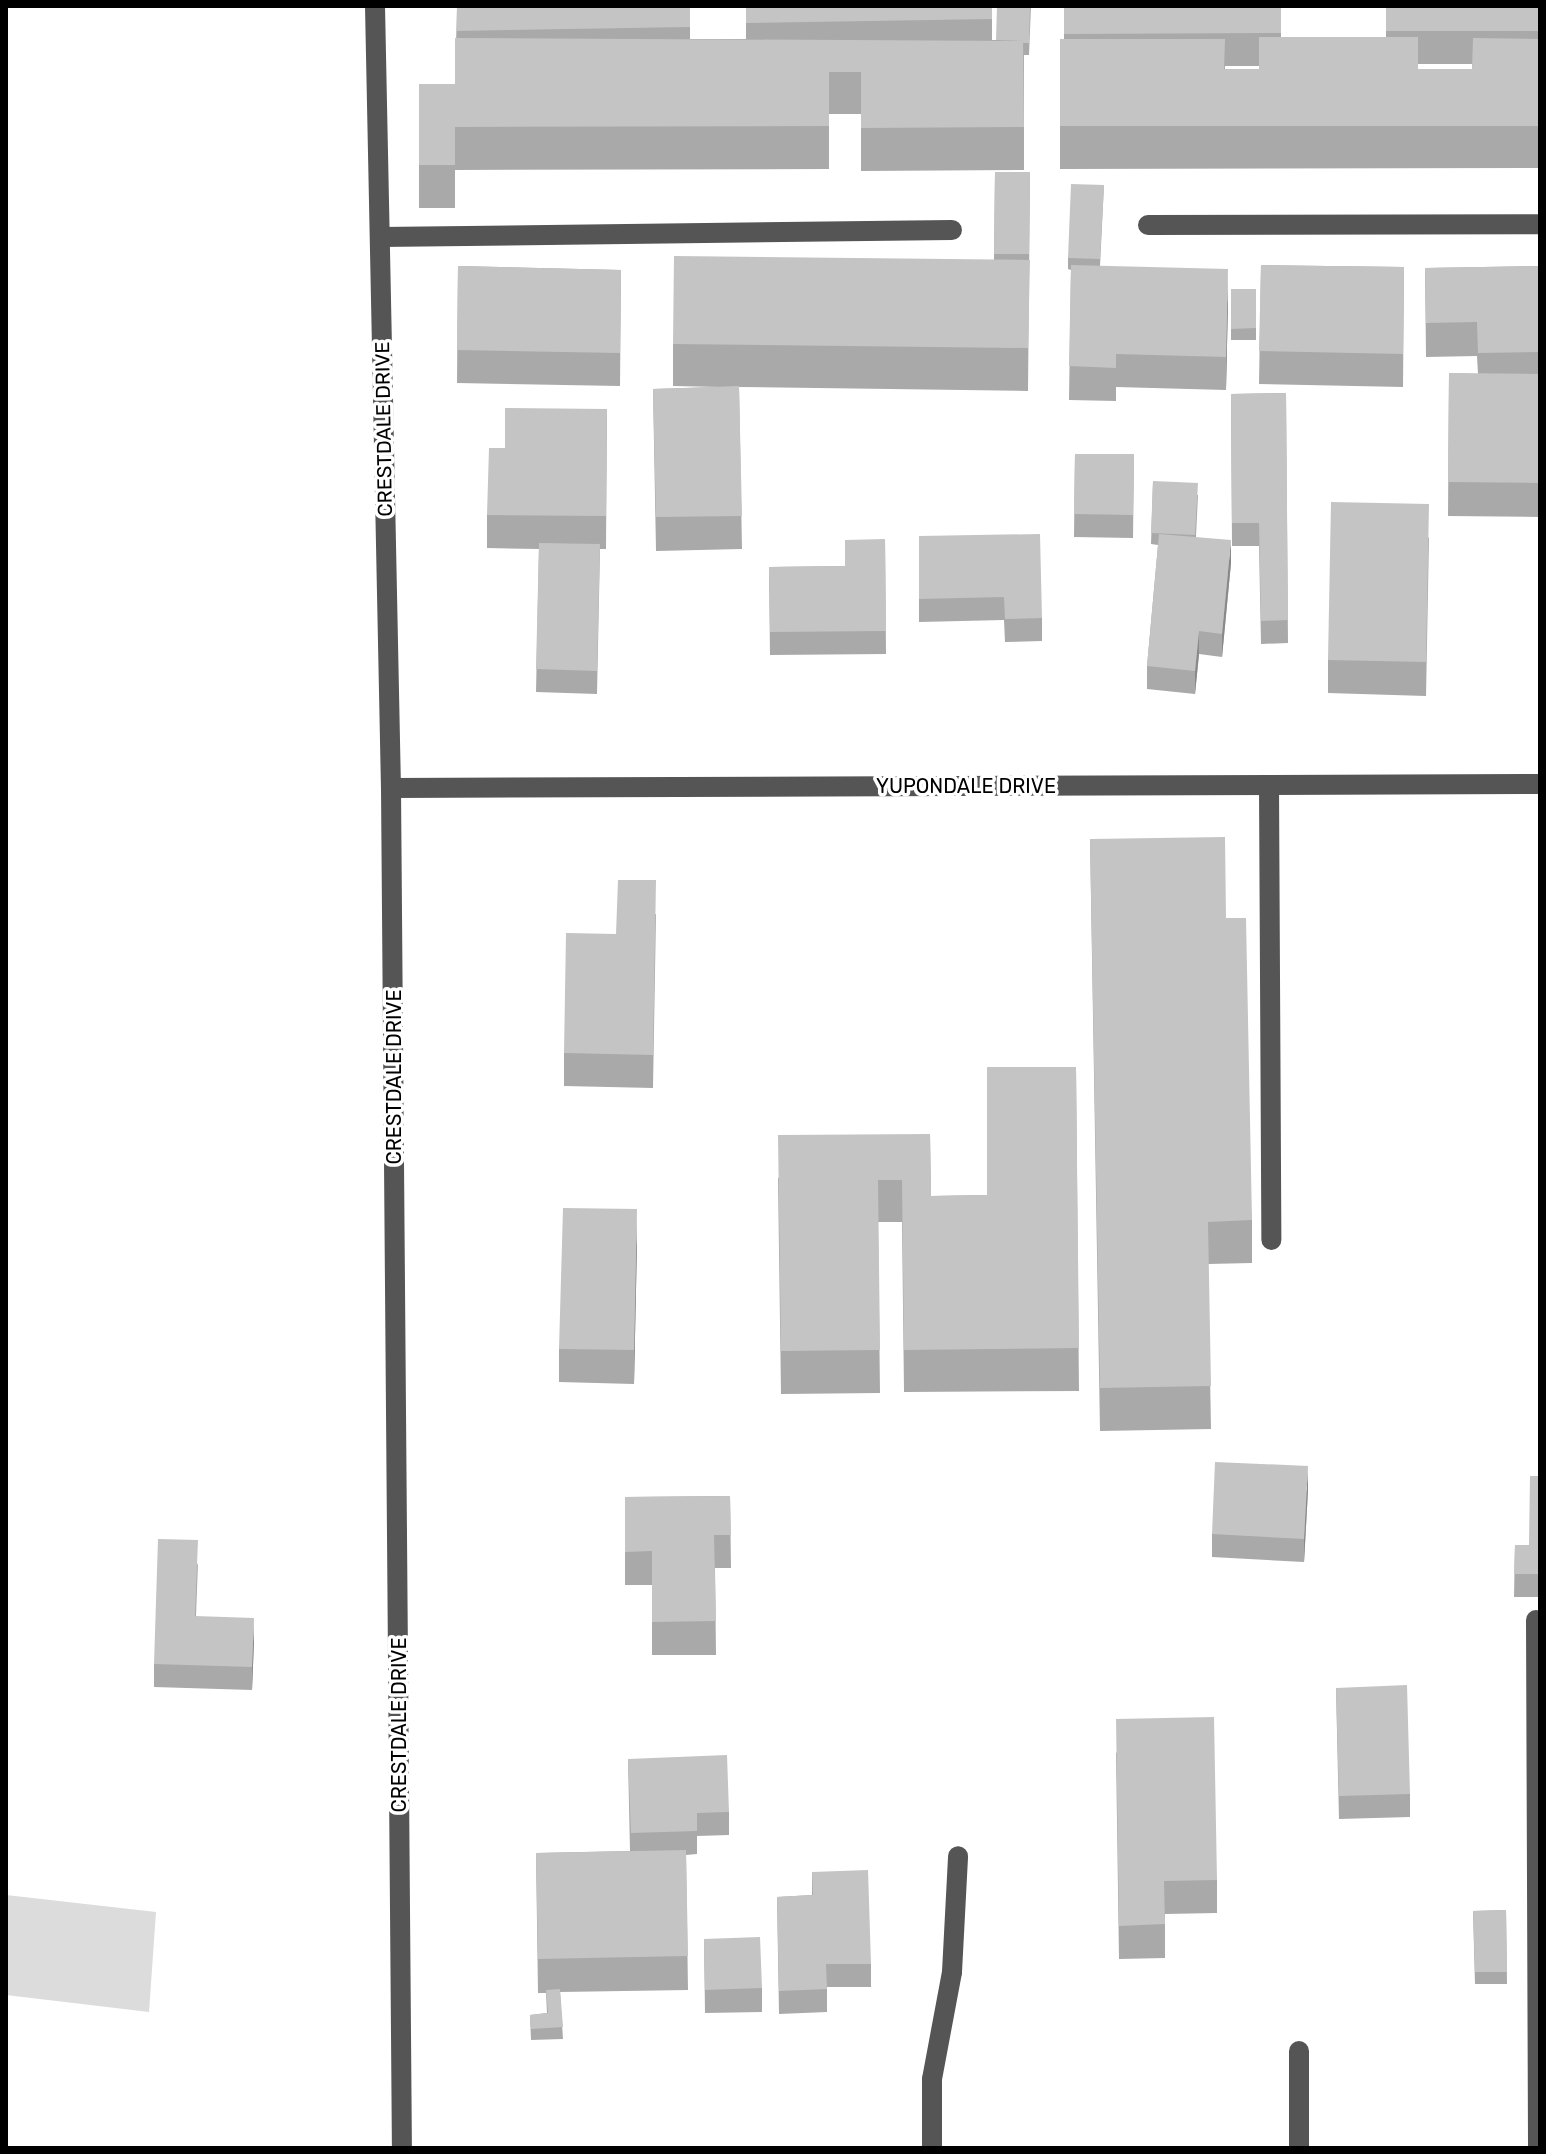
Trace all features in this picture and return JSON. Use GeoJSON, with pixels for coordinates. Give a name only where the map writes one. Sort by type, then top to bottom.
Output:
{"type":"FeatureCollection","features":[{"type":"Feature","properties":{"kind":"street","name":"CRESTDALE DRIVE"},"geometry":{"type":"LineString","coordinates":[[375,6],[391,788],[402,2148]]}},
{"type":"Feature","properties":{"kind":"street"},"geometry":{"type":"LineString","coordinates":[[1148,225],[1540,224]]}},
{"type":"Feature","properties":{"kind":"street"},"geometry":{"type":"LineString","coordinates":[[380,237],[952,230]]}},
{"type":"Feature","properties":{"kind":"street","name":"YUPONDALE DRIVE"},"geometry":{"type":"LineString","coordinates":[[391,788],[1540,784]]}},
{"type":"Feature","properties":{"kind":"street"},"geometry":{"type":"LineString","coordinates":[[1269,785],[1271,1240]]}},
{"type":"Feature","properties":{"kind":"street"},"geometry":{"type":"LineString","coordinates":[[1536,1620],[1538,2148]]}},
{"type":"Feature","properties":{"kind":"street"},"geometry":{"type":"LineString","coordinates":[[932,2148],[932,2079],[952,1972],[958,1856]]}},
{"type":"Feature","properties":{"kind":"street"},"geometry":{"type":"LineString","coordinates":[[1299,2051],[1299,2148]]}},
{"type":"Feature","properties":{"kind":"shaded area"},"geometry":{"type":"Polygon","coordinates":[[[6,1895],[156,1912],[149,2012],[6,1995],[6,1895]]]}},
{"type":"Feature","properties":{"kind":"building"},"geometry":{"type":"Polygon","coordinates":[[[457,6],[690,6],[690,27],[457,31],[457,6]]]}},
{"type":"Feature","properties":{"kind":"building"},"geometry":{"type":"Polygon","coordinates":[[[746,6],[992,6],[992,19],[746,23],[746,6]]]}},
{"type":"Feature","properties":{"kind":"building"},"geometry":{"type":"Polygon","coordinates":[[[997,6],[1030,6],[1029,43],[996,40],[997,6]]]}},
{"type":"Feature","properties":{"kind":"building"},"geometry":{"type":"Polygon","coordinates":[[[1064,6],[1281,6],[1281,33],[1064,34],[1064,6]]]}},
{"type":"Feature","properties":{"kind":"building"},"geometry":{"type":"Polygon","coordinates":[[[1386,6],[1540,6],[1540,31],[1386,31],[1386,6]]]}},
{"type":"Feature","properties":{"kind":"building"},"geometry":{"type":"Polygon","coordinates":[[[1259,37],[1418,37],[1418,69],[1472,69],[1473,38],[1540,39],[1540,126],[1060,126],[1060,39],[1225,39],[1224,69],[1259,69],[1259,37]]]}},
{"type":"Feature","properties":{"kind":"building"},"geometry":{"type":"Polygon","coordinates":[[[455,38],[1023,41],[1024,127],[861,128],[861,72],[829,72],[829,126],[455,127],[455,165],[419,165],[419,84],[455,84],[455,38]]]}},
{"type":"Feature","properties":{"kind":"building"},"geometry":{"type":"Polygon","coordinates":[[[995,172],[1030,172],[1029,254],[994,254],[995,172]]]}},
{"type":"Feature","properties":{"kind":"building"},"geometry":{"type":"Polygon","coordinates":[[[1071,184],[1104,185],[1100,259],[1068,258],[1071,184]]]}},
{"type":"Feature","properties":{"kind":"building"},"geometry":{"type":"Polygon","coordinates":[[[674,256],[1030,260],[1028,348],[673,344],[674,256]]]}},
{"type":"Feature","properties":{"kind":"building"},"geometry":{"type":"Polygon","coordinates":[[[1071,265],[1228,269],[1226,357],[1116,354],[1116,368],[1069,366],[1071,265]]]}},
{"type":"Feature","properties":{"kind":"building"},"geometry":{"type":"Polygon","coordinates":[[[1261,265],[1404,267],[1403,354],[1259,351],[1261,265]]]}},
{"type":"Feature","properties":{"kind":"building"},"geometry":{"type":"Polygon","coordinates":[[[458,266],[621,270],[620,353],[457,350],[458,266]]]}},
{"type":"Feature","properties":{"kind":"building"},"geometry":{"type":"Polygon","coordinates":[[[1540,266],[1540,352],[1478,353],[1477,322],[1426,323],[1425,268],[1540,266]]]}},
{"type":"Feature","properties":{"kind":"building"},"geometry":{"type":"Polygon","coordinates":[[[1231,289],[1256,289],[1256,328],[1231,329],[1231,289]]]}},
{"type":"Feature","properties":{"kind":"building"},"geometry":{"type":"Polygon","coordinates":[[[1449,373],[1540,374],[1540,483],[1448,482],[1449,373]]]}},
{"type":"Feature","properties":{"kind":"building"},"geometry":{"type":"Polygon","coordinates":[[[739,386],[742,516],[656,517],[653,389],[739,386]]]}},
{"type":"Feature","properties":{"kind":"building"},"geometry":{"type":"Polygon","coordinates":[[[1286,393],[1288,620],[1261,621],[1259,523],[1232,523],[1231,394],[1286,393]]]}},
{"type":"Feature","properties":{"kind":"building"},"geometry":{"type":"Polygon","coordinates":[[[505,408],[607,409],[606,516],[487,515],[489,448],[505,448],[505,408]]]}},
{"type":"Feature","properties":{"kind":"building"},"geometry":{"type":"Polygon","coordinates":[[[1075,454],[1134,454],[1133,515],[1074,514],[1075,454]]]}},
{"type":"Feature","properties":{"kind":"building"},"geometry":{"type":"Polygon","coordinates":[[[1153,481],[1198,483],[1195,535],[1151,533],[1153,481]]]}},
{"type":"Feature","properties":{"kind":"building"},"geometry":{"type":"Polygon","coordinates":[[[1331,502],[1429,504],[1426,662],[1328,660],[1331,502]]]}},
{"type":"Feature","properties":{"kind":"building"},"geometry":{"type":"Polygon","coordinates":[[[1040,534],[1042,618],[1005,619],[1004,597],[919,599],[919,536],[1040,534]]]}},
{"type":"Feature","properties":{"kind":"building"},"geometry":{"type":"Polygon","coordinates":[[[1159,534],[1231,540],[1222,634],[1199,631],[1195,671],[1147,666],[1159,534]]]}},
{"type":"Feature","properties":{"kind":"building"},"geometry":{"type":"Polygon","coordinates":[[[885,539],[886,631],[770,632],[769,567],[845,566],[845,540],[885,539]]]}},
{"type":"Feature","properties":{"kind":"building"},"geometry":{"type":"Polygon","coordinates":[[[539,543],[600,544],[597,671],[536,669],[539,543]]]}},
{"type":"Feature","properties":{"kind":"building"},"geometry":{"type":"Polygon","coordinates":[[[1225,837],[1226,918],[1246,918],[1252,1220],[1208,1222],[1211,1386],[1100,1388],[1090,839],[1225,837]]]}},
{"type":"Feature","properties":{"kind":"building"},"geometry":{"type":"Polygon","coordinates":[[[618,880],[656,880],[653,1055],[564,1053],[566,933],[616,934],[618,880]]]}},
{"type":"Feature","properties":{"kind":"building"},"geometry":{"type":"Polygon","coordinates":[[[987,1067],[1076,1067],[1079,1348],[904,1350],[902,1180],[878,1180],[880,1350],[781,1351],[778,1135],[930,1134],[931,1196],[987,1195],[987,1067]]]}},
{"type":"Feature","properties":{"kind":"building"},"geometry":{"type":"Polygon","coordinates":[[[563,1208],[637,1209],[634,1350],[559,1349],[563,1208]]]}},
{"type":"Feature","properties":{"kind":"building"},"geometry":{"type":"Polygon","coordinates":[[[1215,1462],[1308,1466],[1304,1539],[1212,1534],[1215,1462]]]}},
{"type":"Feature","properties":{"kind":"building"},"geometry":{"type":"Polygon","coordinates":[[[1530,1476],[1540,1476],[1540,1574],[1514,1574],[1515,1545],[1529,1545],[1530,1476]]]}},
{"type":"Feature","properties":{"kind":"building"},"geometry":{"type":"Polygon","coordinates":[[[730,1496],[731,1535],[714,1535],[716,1621],[652,1622],[652,1551],[625,1552],[625,1497],[730,1496]]]}},
{"type":"Feature","properties":{"kind":"building"},"geometry":{"type":"Polygon","coordinates":[[[158,1539],[198,1540],[195,1616],[254,1618],[252,1667],[154,1664],[158,1539]]]}},
{"type":"Feature","properties":{"kind":"building"},"geometry":{"type":"Polygon","coordinates":[[[1407,1685],[1410,1794],[1339,1796],[1336,1688],[1407,1685]]]}},
{"type":"Feature","properties":{"kind":"building"},"geometry":{"type":"Polygon","coordinates":[[[1214,1717],[1217,1880],[1164,1881],[1165,1924],[1119,1926],[1116,1719],[1214,1717]]]}},
{"type":"Feature","properties":{"kind":"building"},"geometry":{"type":"Polygon","coordinates":[[[727,1755],[729,1812],[697,1813],[697,1831],[631,1833],[628,1759],[727,1755]]]}},
{"type":"Feature","properties":{"kind":"building"},"geometry":{"type":"Polygon","coordinates":[[[686,1850],[688,1956],[538,1959],[536,1853],[686,1850]]]}},
{"type":"Feature","properties":{"kind":"building"},"geometry":{"type":"Polygon","coordinates":[[[868,1870],[871,1964],[826,1964],[827,1989],[779,1991],[777,1897],[813,1895],[812,1872],[868,1870]]]}},
{"type":"Feature","properties":{"kind":"building"},"geometry":{"type":"Polygon","coordinates":[[[1506,1910],[1507,1972],[1475,1972],[1473,1911],[1506,1910]]]}},
{"type":"Feature","properties":{"kind":"building"},"geometry":{"type":"Polygon","coordinates":[[[760,1937],[762,1988],[705,1990],[704,1939],[760,1937]]]}},
{"type":"Feature","properties":{"kind":"building"},"geometry":{"type":"Polygon","coordinates":[[[560,1989],[563,2027],[531,2029],[530,2015],[548,2013],[546,1990],[560,1989]]]}}]}
